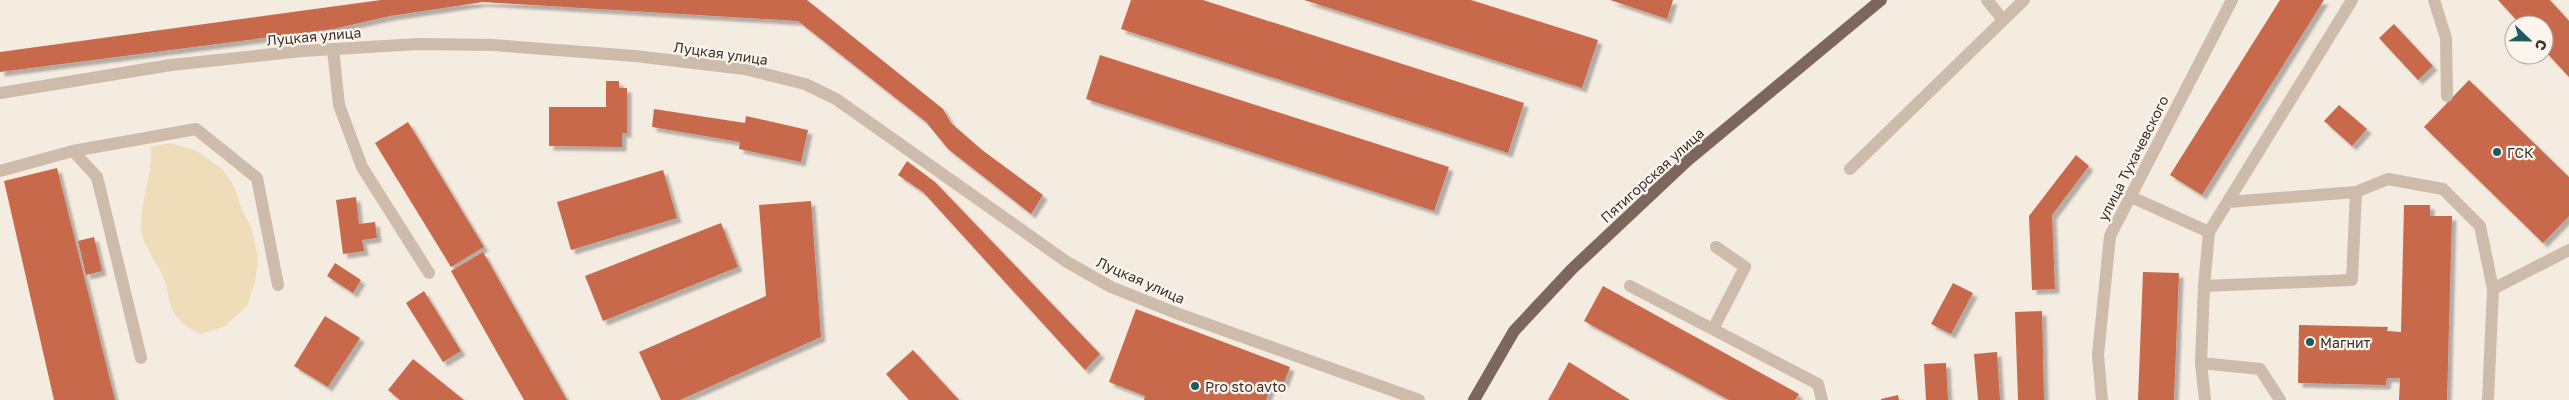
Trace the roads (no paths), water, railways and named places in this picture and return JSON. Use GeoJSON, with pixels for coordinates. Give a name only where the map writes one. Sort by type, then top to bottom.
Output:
{"type":"FeatureCollection","features":[{"type":"Feature","properties":{"kind":"main road","name":"Пятигорская улица"},"geometry":{"type":"LineString","coordinates":[[1474,400],[1514,332],[1572,269],[1687,161],[1881,0]]}},
{"type":"Feature","properties":{"kind":"street"},"geometry":{"type":"LineString","coordinates":[[1987,0],[2004,20]]}},
{"type":"Feature","properties":{"kind":"street"},"geometry":{"type":"LineString","coordinates":[[1850,169],[2024,0]]}},
{"type":"Feature","properties":{"kind":"street","name":"улица Тухачевского"},"geometry":{"type":"LineString","coordinates":[[2102,400],[2098,355],[2110,236],[2232,0]]}},
{"type":"Feature","properties":{"kind":"street"},"geometry":{"type":"LineString","coordinates":[[2204,400],[2201,363],[2204,286],[2209,232],[2352,0]]}},
{"type":"Feature","properties":{"kind":"street"},"geometry":{"type":"LineString","coordinates":[[2434,0],[2446,38],[2446,96]]}},
{"type":"Feature","properties":{"kind":"street","name":"Луцкая улица"},"geometry":{"type":"LineString","coordinates":[[0,93],[171,65],[333,49],[418,44],[493,45],[635,56],[745,69],[805,84],[836,99],[1067,262],[1111,287],[1176,313],[1419,400]]}},
{"type":"Feature","properties":{"kind":"street"},"geometry":{"type":"LineString","coordinates":[[333,49],[339,105],[362,167],[429,273]]}},
{"type":"Feature","properties":{"kind":"street"},"geometry":{"type":"LineString","coordinates":[[0,171],[73,151],[196,128],[257,178],[278,286]]}},
{"type":"Feature","properties":{"kind":"street"},"geometry":{"type":"LineString","coordinates":[[73,151],[97,177],[141,358]]}},
{"type":"Feature","properties":{"kind":"street"},"geometry":{"type":"LineString","coordinates":[[2228,202],[2356,192],[2388,179],[2443,189],[2480,226],[2493,289],[2488,400]]}},
{"type":"Feature","properties":{"kind":"street"},"geometry":{"type":"LineString","coordinates":[[2204,286],[2352,280],[2356,192]]}},
{"type":"Feature","properties":{"kind":"street"},"geometry":{"type":"LineString","coordinates":[[2129,196],[2209,232]]}},
{"type":"Feature","properties":{"kind":"street"},"geometry":{"type":"LineString","coordinates":[[1713,329],[1745,266],[1716,247]]}},
{"type":"Feature","properties":{"kind":"street"},"geometry":{"type":"LineString","coordinates":[[2493,289],[2569,250]]}},
{"type":"Feature","properties":{"kind":"street"},"geometry":{"type":"LineString","coordinates":[[1630,286],[1818,384],[1822,400]]}},
{"type":"Feature","properties":{"kind":"street"},"geometry":{"type":"LineString","coordinates":[[2201,363],[2260,369],[2280,400]]}},
{"type":"Feature","properties":{"kind":"place","name":"ГСК"},"geometry":{"type":"Point","coordinates":[2497,152]}},
{"type":"Feature","properties":{"kind":"place","name":"Магнит"},"geometry":{"type":"Point","coordinates":[2310,342]}},
{"type":"Feature","properties":{"kind":"place","name":"Pro sto avto"},"geometry":{"type":"Point","coordinates":[1195,386]}}]}
